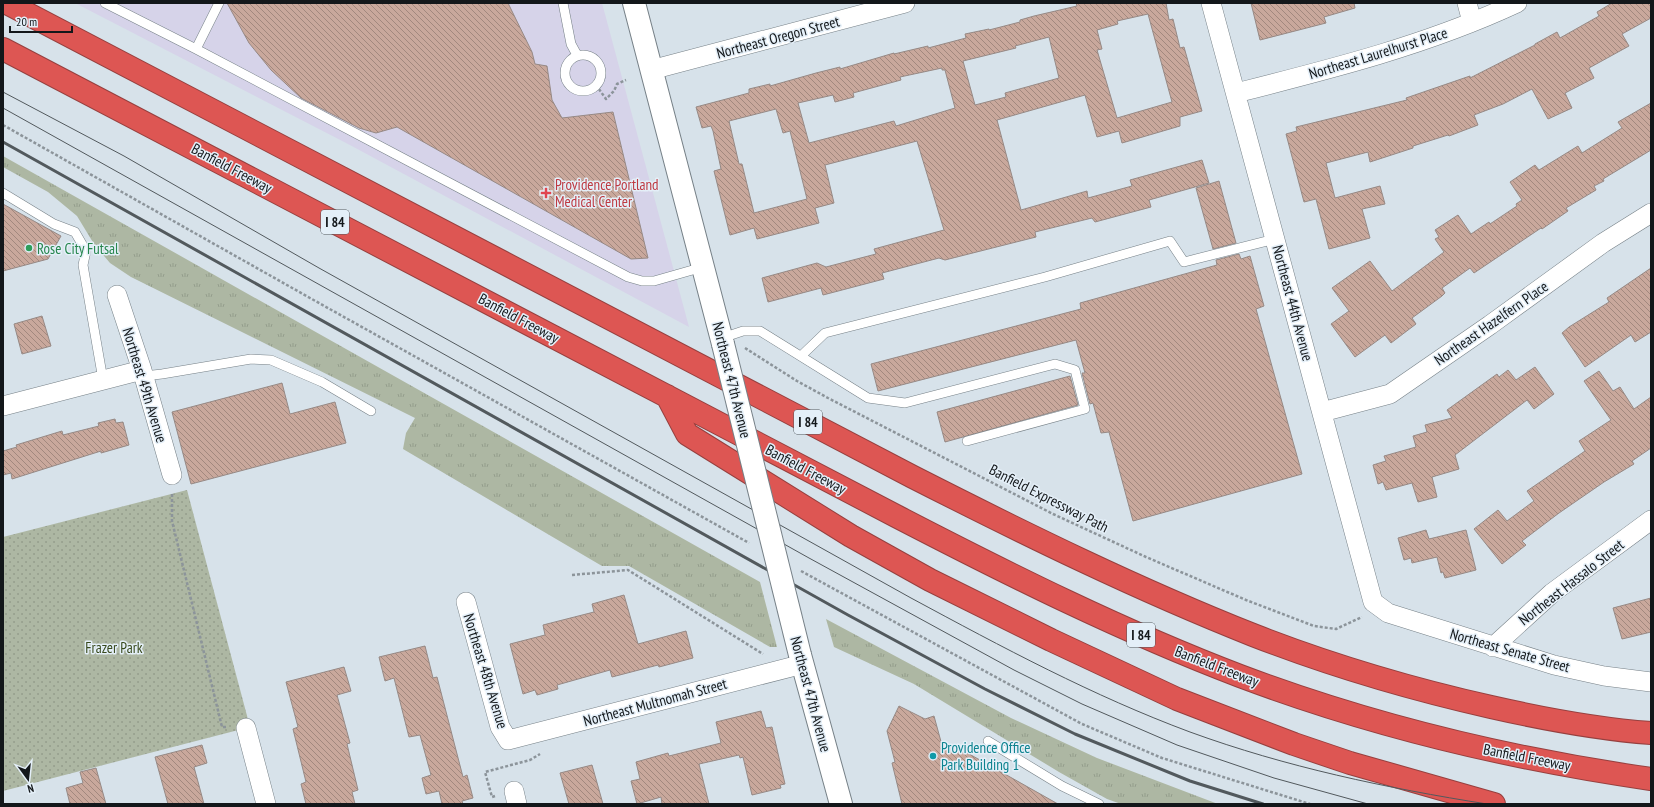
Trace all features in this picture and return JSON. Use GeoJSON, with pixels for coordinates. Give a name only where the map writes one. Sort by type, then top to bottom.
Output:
{"type":"FeatureCollection","features":[{"type":"Feature","properties":{"kind":"highway","name":"I 84"},"geometry":{"type":"LineString","coordinates":[[7,3],[913,477],[1125,581],[1255,636],[1397,683],[1541,718],[1614,731],[1651,733]]}},
{"type":"Feature","properties":{"kind":"highway","name":"Banfield Freeway"},"geometry":{"type":"LineString","coordinates":[[3,49],[902,520],[1032,585],[1162,644],[1240,676],[1310,701],[1377,722],[1458,743],[1533,760],[1651,779]]}},
{"type":"Feature","properties":{"kind":"highway"},"geometry":{"type":"LineString","coordinates":[[667,396],[687,434],[851,536],[930,580],[1051,640],[1177,699],[1294,744],[1350,763],[1494,804]]}},
{"type":"Feature","properties":{"kind":"main road","name":"Northeast 47th Avenue"},"geometry":{"type":"LineString","coordinates":[[634,3],[704,267],[802,660],[840,804]]}},
{"type":"Feature","properties":{"kind":"street","name":"Northeast Oregon Street"},"geometry":{"type":"LineString","coordinates":[[651,70],[905,3]]}},
{"type":"Feature","properties":{"kind":"street","name":"Northeast 44th Avenue"},"geometry":{"type":"LineString","coordinates":[[1211,3],[1373,602]]}},
{"type":"Feature","properties":{"kind":"street"},"geometry":{"type":"LineString","coordinates":[[1467,3],[1472,22]]}},
{"type":"Feature","properties":{"kind":"street","name":"Northeast Laurelhurst Place"},"geometry":{"type":"LineString","coordinates":[[1236,93],[1386,54],[1472,22],[1517,3]]}},
{"type":"Feature","properties":{"kind":"street","name":"Northeast Hazelfern Place"},"geometry":{"type":"LineString","coordinates":[[1322,412],[1390,394],[1490,325],[1603,242],[1651,213]]}},
{"type":"Feature","properties":{"kind":"street","name":"Northeast 49th Avenue"},"geometry":{"type":"LineString","coordinates":[[117,295],[143,373],[172,475]]}},
{"type":"Feature","properties":{"kind":"street"},"geometry":{"type":"LineString","coordinates":[[3,406],[103,380],[143,373]]}},
{"type":"Feature","properties":{"kind":"street","name":"Northeast Hassalo Street"},"geometry":{"type":"LineString","coordinates":[[1492,647],[1552,593],[1651,520]]}},
{"type":"Feature","properties":{"kind":"street","name":"Northeast 48th Avenue"},"geometry":{"type":"LineString","coordinates":[[466,602],[500,727],[508,740]]}},
{"type":"Feature","properties":{"kind":"street","name":"Northeast Senate Street"},"geometry":{"type":"LineString","coordinates":[[1373,602],[1388,613],[1492,647],[1575,670],[1604,676],[1651,682]]}},
{"type":"Feature","properties":{"kind":"street","name":"Northeast Multnomah Street"},"geometry":{"type":"LineString","coordinates":[[508,740],[777,670],[802,660]]}},
{"type":"Feature","properties":{"kind":"street"},"geometry":{"type":"LineString","coordinates":[[246,728],[266,804]]}},
{"type":"Feature","properties":{"kind":"lane"},"geometry":{"type":"LineString","coordinates":[[105,3],[196,49],[628,277],[642,281],[654,281],[704,267]]}},
{"type":"Feature","properties":{"kind":"lane"},"geometry":{"type":"LineString","coordinates":[[196,49],[219,3]]}},
{"type":"Feature","properties":{"kind":"lane"},"geometry":{"type":"LineString","coordinates":[[563,3],[571,44],[577,56]]}},
{"type":"Feature","properties":{"kind":"lane"},"geometry":{"type":"LineString","coordinates":[[587,55],[593,58],[599,66],[600,76],[596,85],[588,90],[578,90],[571,86],[566,80],[565,71],[568,62],[577,56],[587,55]]}},
{"type":"Feature","properties":{"kind":"lane"},"geometry":{"type":"LineString","coordinates":[[3,193],[54,224],[75,232],[86,252],[83,265],[103,380]]}},
{"type":"Feature","properties":{"kind":"lane"},"geometry":{"type":"LineString","coordinates":[[801,356],[825,333],[1045,277],[1170,241],[1184,262],[1275,239]]}},
{"type":"Feature","properties":{"kind":"lane"},"geometry":{"type":"LineString","coordinates":[[723,341],[743,331],[760,331],[868,398],[905,403],[1055,364],[1075,370],[1085,409],[967,441]]}},
{"type":"Feature","properties":{"kind":"lane"},"geometry":{"type":"LineString","coordinates":[[143,373],[162,374],[251,359],[271,360],[322,382],[371,411]]}},
{"type":"Feature","properties":{"kind":"lane"},"geometry":{"type":"LineString","coordinates":[[988,741],[1085,800],[1099,804]]}},
{"type":"Feature","properties":{"kind":"path"},"geometry":{"type":"LineString","coordinates":[[596,85],[606,99],[614,91],[617,84],[626,80]]}},
{"type":"Feature","properties":{"kind":"path"},"geometry":{"type":"LineString","coordinates":[[3,125],[753,545]]}},
{"type":"Feature","properties":{"kind":"path","name":"Banfield Expressway Path"},"geometry":{"type":"LineString","coordinates":[[723,341],[751,351],[797,381],[828,398],[1053,514],[1146,557],[1246,600],[1314,626],[1336,629],[1361,619],[1373,602]]}},
{"type":"Feature","properties":{"kind":"path"},"geometry":{"type":"LineString","coordinates":[[172,475],[172,521],[222,727],[246,728]]}},
{"type":"Feature","properties":{"kind":"path"},"geometry":{"type":"LineString","coordinates":[[795,568],[1082,724],[1162,758],[1310,804]]}},
{"type":"Feature","properties":{"kind":"path"},"geometry":{"type":"LineString","coordinates":[[572,575],[628,570],[772,659],[777,670]]}},
{"type":"Feature","properties":{"kind":"path"},"geometry":{"type":"LineString","coordinates":[[515,798],[492,797],[485,772],[530,760],[541,753],[546,730]]}},
{"type":"Feature","properties":{"kind":"shaded area","name":"Providence Portland Medical Center"},"geometry":{"type":"Polygon","coordinates":[[[75,3],[602,3],[689,327],[348,144],[75,3]]]}},
{"type":"Feature","properties":{"kind":"green space"},"geometry":{"type":"Polygon","coordinates":[[[3,156],[760,582],[777,647],[770,647],[629,566],[602,566],[403,449],[406,433],[415,418],[131,277],[110,263],[94,244],[77,216],[48,192],[3,167],[3,156]]]}},
{"type":"Feature","properties":{"kind":"green space","name":"Frazer Park"},"geometry":{"type":"Polygon","coordinates":[[[187,490],[250,727],[3,791],[3,537],[187,490]]]}},
{"type":"Feature","properties":{"kind":"green space"},"geometry":{"type":"Polygon","coordinates":[[[826,619],[1011,718],[1097,758],[1218,804],[1121,804],[1107,799],[1059,772],[914,684],[834,647],[826,619]]]}},
{"type":"Feature","properties":{"kind":"building"},"geometry":{"type":"Polygon","coordinates":[[[227,3],[508,3],[532,52],[535,64],[547,66],[552,100],[562,118],[613,112],[648,258],[631,259],[397,127],[376,133],[359,128],[301,98],[271,70],[249,43],[227,3]]]}},
{"type":"Feature","properties":{"kind":"building"},"geometry":{"type":"Polygon","coordinates":[[[1076,3],[1166,3],[1169,20],[1173,19],[1180,48],[1184,47],[1202,111],[1180,117],[1180,126],[1122,143],[1119,131],[1097,137],[1085,95],[997,120],[1021,210],[1087,191],[1088,198],[1132,186],[1130,180],[1202,160],[1209,183],[1149,200],[1151,207],[1095,222],[1092,218],[1035,232],[1036,237],[945,260],[939,258],[882,273],[884,279],[823,295],[821,288],[768,302],[762,278],[817,263],[826,267],[876,254],[874,249],[944,230],[917,141],[825,165],[834,203],[815,208],[819,223],[757,239],[754,228],[730,235],[714,171],[721,169],[713,131],[711,126],[702,128],[696,107],[749,93],[749,89],[770,84],[770,86],[840,67],[840,69],[894,53],[928,46],[928,48],[966,38],[965,34],[989,30],[1020,22],[1020,20],[1034,16],[1077,6],[1076,3]],[[1148,14],[1117,21],[1118,24],[1097,30],[1102,49],[1097,50],[1117,118],[1172,102],[1148,14]],[[1049,37],[1015,46],[1016,48],[963,61],[975,105],[1006,97],[1005,93],[1059,78],[1049,37]],[[942,68],[900,77],[901,80],[853,93],[854,97],[835,102],[833,95],[798,103],[809,143],[894,121],[896,126],[955,108],[945,70],[942,70],[942,68]],[[776,109],[729,121],[739,164],[742,164],[754,213],[807,199],[790,131],[783,133],[776,109]]]}},
{"type":"Feature","properties":{"kind":"building"},"geometry":{"type":"Polygon","coordinates":[[[1251,3],[1354,3],[1355,8],[1324,17],[1326,23],[1260,40],[1251,3]]]}},
{"type":"Feature","properties":{"kind":"building"},"geometry":{"type":"Polygon","coordinates":[[[1612,3],[1651,3],[1651,18],[1622,34],[1629,46],[1589,68],[1594,78],[1565,93],[1572,108],[1548,119],[1532,89],[1503,104],[1474,115],[1478,125],[1449,136],[1448,135],[1413,146],[1413,148],[1370,162],[1368,152],[1326,163],[1335,198],[1380,186],[1385,204],[1362,209],[1370,238],[1329,249],[1316,199],[1304,202],[1286,134],[1297,131],[1296,127],[1407,100],[1406,98],[1470,76],[1470,78],[1535,45],[1557,32],[1560,38],[1599,16],[1597,12],[1612,3]]]}},
{"type":"Feature","properties":{"kind":"building"},"geometry":{"type":"Polygon","coordinates":[[[1651,103],[1651,150],[1603,179],[1604,181],[1594,186],[1596,190],[1566,208],[1568,211],[1542,229],[1541,228],[1474,273],[1470,268],[1442,288],[1445,293],[1412,318],[1416,324],[1391,343],[1385,335],[1355,357],[1331,324],[1349,311],[1332,288],[1370,261],[1392,291],[1444,252],[1435,239],[1439,237],[1435,230],[1458,215],[1471,234],[1489,222],[1490,224],[1517,206],[1516,204],[1522,200],[1510,182],[1535,165],[1539,170],[1578,146],[1582,153],[1622,128],[1618,122],[1651,103]]]}},
{"type":"Feature","properties":{"kind":"building"},"geometry":{"type":"Polygon","coordinates":[[[1219,181],[1236,243],[1213,249],[1196,188],[1219,181]]]}},
{"type":"Feature","properties":{"kind":"building","name":"Rose City Futsal"},"geometry":{"type":"Polygon","coordinates":[[[3,204],[61,236],[48,259],[3,271],[3,204]]]}},
{"type":"Feature","properties":{"kind":"building"},"geometry":{"type":"Polygon","coordinates":[[[1239,254],[1241,259],[1250,256],[1264,306],[1256,309],[1302,474],[1133,521],[1109,432],[1101,433],[1093,403],[1090,404],[1082,373],[1085,373],[1076,340],[878,391],[871,364],[1081,309],[1080,303],[1217,265],[1216,260],[1239,254]]]}},
{"type":"Feature","properties":{"kind":"building"},"geometry":{"type":"Polygon","coordinates":[[[1651,268],[1651,332],[1635,342],[1631,335],[1585,367],[1562,333],[1609,302],[1607,298],[1651,268]]]}},
{"type":"Feature","properties":{"kind":"building"},"geometry":{"type":"Polygon","coordinates":[[[42,316],[51,346],[22,354],[14,324],[42,316]]]}},
{"type":"Feature","properties":{"kind":"building"},"geometry":{"type":"Polygon","coordinates":[[[1535,367],[1554,394],[1534,409],[1527,400],[1455,455],[1459,469],[1432,477],[1437,497],[1418,502],[1412,483],[1386,490],[1383,482],[1378,484],[1373,465],[1386,461],[1384,456],[1416,447],[1413,436],[1427,432],[1425,425],[1452,418],[1447,410],[1497,374],[1499,377],[1508,370],[1516,380],[1535,367]]]}},
{"type":"Feature","properties":{"kind":"building"},"geometry":{"type":"Polygon","coordinates":[[[1599,371],[1613,391],[1620,387],[1634,409],[1651,397],[1651,448],[1632,461],[1634,464],[1604,482],[1522,541],[1526,545],[1502,564],[1474,529],[1498,510],[1507,521],[1534,501],[1527,491],[1585,451],[1579,441],[1611,420],[1584,381],[1599,371]]]}},
{"type":"Feature","properties":{"kind":"building"},"geometry":{"type":"Polygon","coordinates":[[[1070,376],[1078,405],[945,442],[937,412],[1070,376]]]}},
{"type":"Feature","properties":{"kind":"building"},"geometry":{"type":"Polygon","coordinates":[[[282,383],[290,414],[335,402],[346,443],[191,484],[172,412],[282,383]]]}},
{"type":"Feature","properties":{"kind":"building"},"geometry":{"type":"Polygon","coordinates":[[[115,419],[116,423],[123,422],[129,445],[101,453],[101,451],[12,479],[11,473],[3,475],[3,451],[17,447],[16,445],[62,431],[63,435],[99,426],[98,423],[115,419]]]}},
{"type":"Feature","properties":{"kind":"building"},"geometry":{"type":"Polygon","coordinates":[[[1426,530],[1429,539],[1466,530],[1476,570],[1445,578],[1443,572],[1441,573],[1437,557],[1412,563],[1411,558],[1404,560],[1398,538],[1426,530]]]}},
{"type":"Feature","properties":{"kind":"building"},"geometry":{"type":"Polygon","coordinates":[[[624,595],[638,644],[686,631],[693,658],[612,677],[610,670],[557,685],[558,689],[537,695],[535,690],[523,694],[510,644],[545,635],[543,625],[594,612],[592,604],[624,595]]]}},
{"type":"Feature","properties":{"kind":"building"},"geometry":{"type":"Polygon","coordinates":[[[1651,598],[1651,632],[1622,639],[1613,608],[1651,598]]]}},
{"type":"Feature","properties":{"kind":"building"},"geometry":{"type":"Polygon","coordinates":[[[425,646],[433,678],[437,677],[463,777],[467,775],[473,798],[462,801],[463,804],[442,804],[439,791],[426,794],[422,778],[431,775],[420,735],[409,737],[394,678],[385,681],[379,657],[425,646]]]}},
{"type":"Feature","properties":{"kind":"building"},"geometry":{"type":"Polygon","coordinates":[[[344,667],[351,691],[337,695],[350,743],[347,744],[358,790],[352,792],[355,804],[306,804],[301,784],[306,782],[293,729],[298,727],[286,682],[344,667]]]}},
{"type":"Feature","properties":{"kind":"building","name":"Providence Office Park Building 1"},"geometry":{"type":"Polygon","coordinates":[[[899,706],[925,719],[934,716],[943,749],[955,746],[1058,804],[902,804],[892,763],[895,762],[887,731],[899,706]]]}},
{"type":"Feature","properties":{"kind":"building"},"geometry":{"type":"Polygon","coordinates":[[[761,711],[766,728],[772,727],[785,784],[780,785],[781,788],[752,795],[743,757],[740,758],[739,755],[699,764],[709,804],[662,804],[661,797],[637,804],[631,781],[640,779],[636,762],[668,753],[669,756],[721,743],[716,722],[761,711]]]}},
{"type":"Feature","properties":{"kind":"building"},"geometry":{"type":"Polygon","coordinates":[[[202,745],[207,763],[194,767],[204,804],[168,804],[155,757],[202,745]]]}},
{"type":"Feature","properties":{"kind":"building"},"geometry":{"type":"Polygon","coordinates":[[[592,765],[603,804],[569,804],[560,773],[592,765]]]}},
{"type":"Feature","properties":{"kind":"building"},"geometry":{"type":"Polygon","coordinates":[[[96,768],[106,804],[70,804],[66,788],[83,783],[80,772],[96,768]]]}},
{"type":"Feature","properties":{"kind":"tram line"},"geometry":{"type":"LineString","coordinates":[[3,92],[124,156],[319,268],[911,598],[1083,687],[1190,732],[1263,756],[1337,775],[1411,791],[1487,804]]}},
{"type":"Feature","properties":{"kind":"tram line"},"geometry":{"type":"LineString","coordinates":[[3,108],[809,558],[1014,670],[1082,704],[1177,745],[1274,778],[1368,804]]}},
{"type":"Feature","properties":{"kind":"railway"},"geometry":{"type":"LineString","coordinates":[[3,142],[848,615],[985,689],[1075,734],[1190,781],[1263,804]]}},
{"type":"Feature","properties":{"kind":"place","name":"Providence Portland Medical Center"},"geometry":{"type":"Point","coordinates":[546,193]}},
{"type":"Feature","properties":{"kind":"place","name":"Rose City Futsal"},"geometry":{"type":"Point","coordinates":[29,248]}},
{"type":"Feature","properties":{"kind":"place","name":"Providence Office Park Building 1"},"geometry":{"type":"Point","coordinates":[933,756]}}]}
